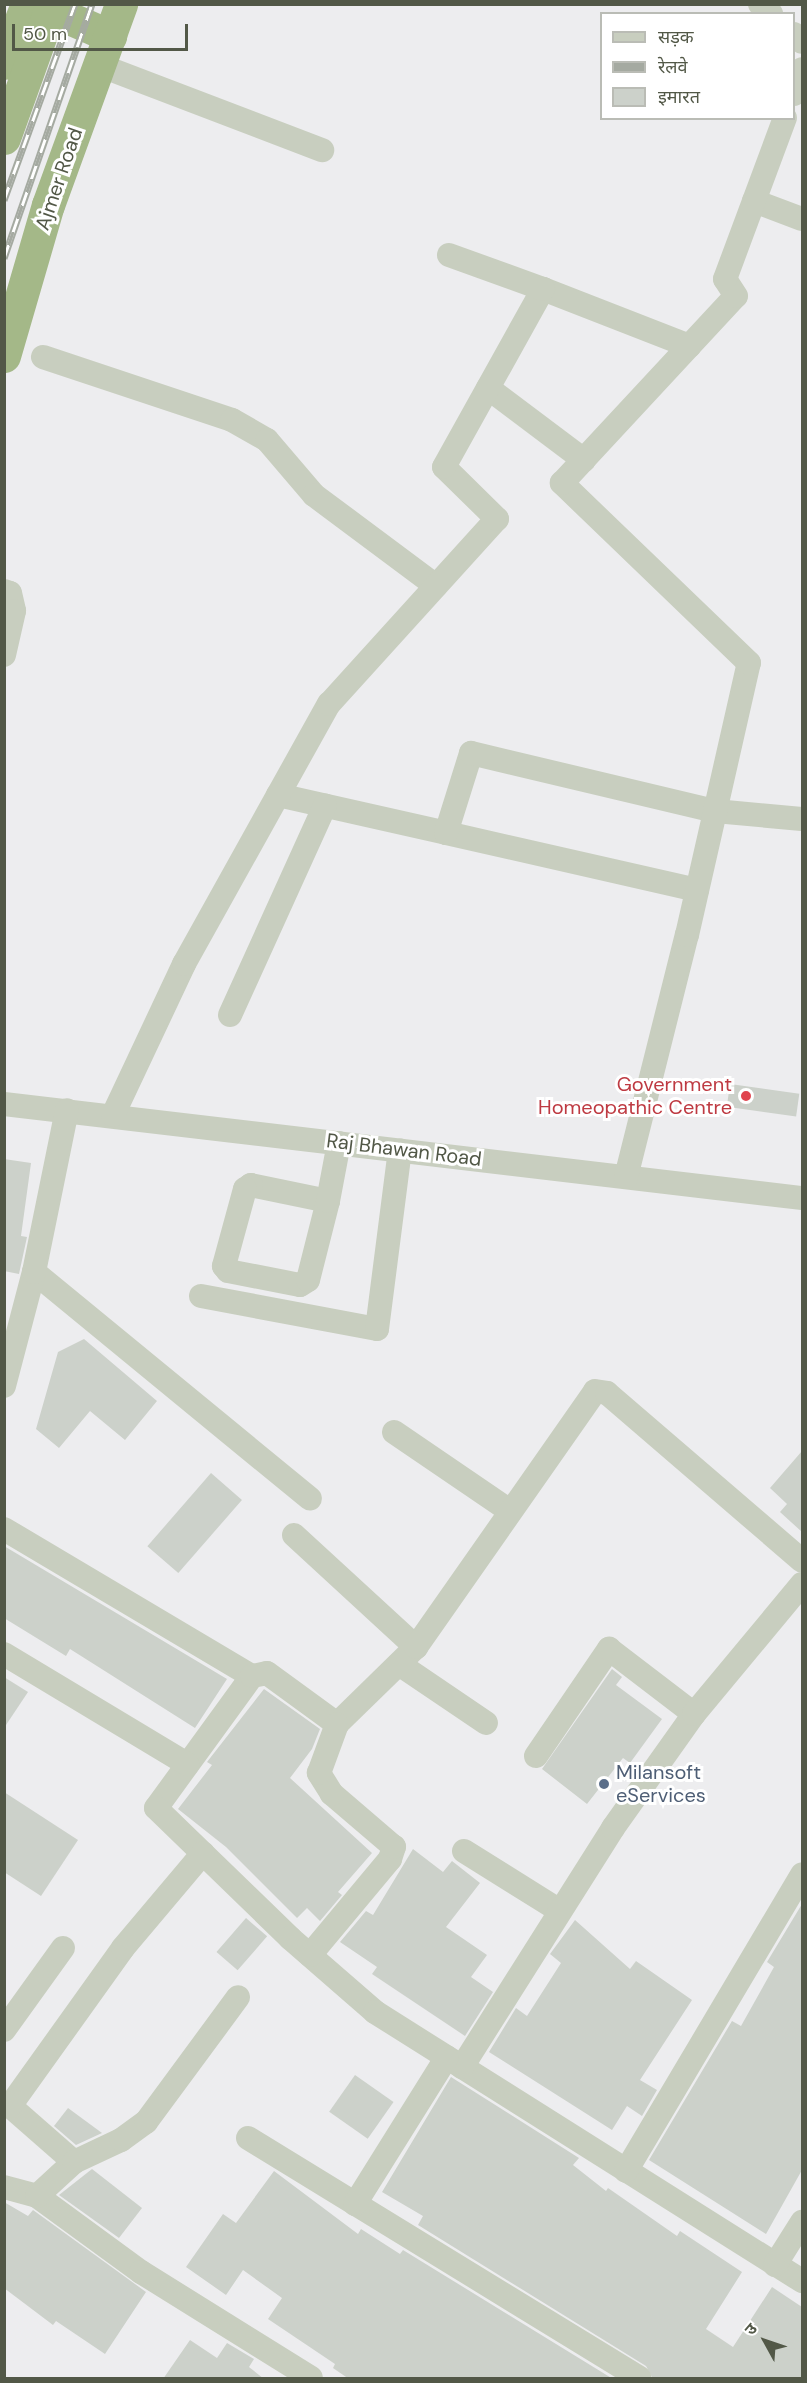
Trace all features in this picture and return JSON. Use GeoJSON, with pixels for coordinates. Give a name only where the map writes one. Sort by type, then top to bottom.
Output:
{"type":"FeatureCollection","features":[{"type":"Feature","properties":{"kind":"highway"},"geometry":{"type":"LineString","coordinates":[[7,47],[27,4]]}},
{"type":"Feature","properties":{"kind":"highway"},"geometry":{"type":"LineString","coordinates":[[37,4],[105,51]]}},
{"type":"Feature","properties":{"kind":"highway"},"geometry":{"type":"LineString","coordinates":[[4,138],[52,4]]}},
{"type":"Feature","properties":{"kind":"highway"},"geometry":{"type":"LineString","coordinates":[[4,284],[102,4]]}},
{"type":"Feature","properties":{"kind":"highway","name":"Ajmer Road"},"geometry":{"type":"LineString","coordinates":[[4,356],[48,205],[121,4]]}},
{"type":"Feature","properties":{"kind":"street"},"geometry":{"type":"LineString","coordinates":[[105,51],[322,150]]}},
{"type":"Feature","properties":{"kind":"street"},"geometry":{"type":"LineString","coordinates":[[795,91],[802,69]]}},
{"type":"Feature","properties":{"kind":"street"},"geometry":{"type":"LineString","coordinates":[[626,1177],[697,890],[749,663],[562,483],[736,296],[725,279],[783,120]]}},
{"type":"Feature","properties":{"kind":"street"},"geometry":{"type":"LineString","coordinates":[[754,201],[802,219]]}},
{"type":"Feature","properties":{"kind":"street"},"geometry":{"type":"LineString","coordinates":[[448,255],[689,346]]}},
{"type":"Feature","properties":{"kind":"street"},"geometry":{"type":"LineString","coordinates":[[113,1115],[184,964],[329,704],[497,519],[444,467],[543,289]]}},
{"type":"Feature","properties":{"kind":"street"},"geometry":{"type":"LineString","coordinates":[[43,357],[232,420],[267,440],[314,495],[436,586]]}},
{"type":"Feature","properties":{"kind":"street"},"geometry":{"type":"LineString","coordinates":[[488,388],[584,460]]}},
{"type":"Feature","properties":{"kind":"street"},"geometry":{"type":"LineString","coordinates":[[4,591],[10,592],[14,611],[4,655]]}},
{"type":"Feature","properties":{"kind":"street"},"geometry":{"type":"LineString","coordinates":[[446,833],[471,753],[715,811],[802,819]]}},
{"type":"Feature","properties":{"kind":"street"},"geometry":{"type":"LineString","coordinates":[[278,795],[697,890]]}},
{"type":"Feature","properties":{"kind":"street"},"geometry":{"type":"LineString","coordinates":[[230,1015],[326,806]]}},
{"type":"Feature","properties":{"kind":"street","name":"Raj Bhawan Road"},"geometry":{"type":"LineString","coordinates":[[4,1104],[113,1115],[802,1198]]}},
{"type":"Feature","properties":{"kind":"street"},"geometry":{"type":"LineString","coordinates":[[4,1386],[34,1272],[67,1110]]}},
{"type":"Feature","properties":{"kind":"street"},"geometry":{"type":"LineString","coordinates":[[328,1202],[251,1185],[246,1189],[224,1266],[228,1270],[304,1283],[328,1202],[339,1143]]}},
{"type":"Feature","properties":{"kind":"street"},"geometry":{"type":"LineString","coordinates":[[201,1296],[377,1329],[400,1150]]}},
{"type":"Feature","properties":{"kind":"street"},"geometry":{"type":"LineString","coordinates":[[34,1272],[310,1498]]}},
{"type":"Feature","properties":{"kind":"street"},"geometry":{"type":"LineString","coordinates":[[310,1955],[390,1859],[394,1847],[332,1794],[319,1773],[337,1724],[408,1656],[595,1391],[607,1393],[802,1561]]}},
{"type":"Feature","properties":{"kind":"street"},"geometry":{"type":"LineString","coordinates":[[394,1432],[510,1511]]}},
{"type":"Feature","properties":{"kind":"street"},"geometry":{"type":"LineString","coordinates":[[4,1529],[252,1676],[267,1673],[337,1724]]}},
{"type":"Feature","properties":{"kind":"street"},"geometry":{"type":"LineString","coordinates":[[294,1535],[408,1656],[486,1723]]}},
{"type":"Feature","properties":{"kind":"street"},"geometry":{"type":"LineString","coordinates":[[355,2204],[560,1911],[613,1828],[694,1714],[802,1584]]}},
{"type":"Feature","properties":{"kind":"street"},"geometry":{"type":"LineString","coordinates":[[536,1756],[609,1649],[694,1714]]}},
{"type":"Feature","properties":{"kind":"street"},"geometry":{"type":"LineString","coordinates":[[4,1654],[187,1764]]}},
{"type":"Feature","properties":{"kind":"street"},"geometry":{"type":"LineString","coordinates":[[252,1676],[156,1808],[310,1955],[375,2012],[802,2281]]}},
{"type":"Feature","properties":{"kind":"street"},"geometry":{"type":"LineString","coordinates":[[464,1851],[560,1911]]}},
{"type":"Feature","properties":{"kind":"street"},"geometry":{"type":"LineString","coordinates":[[74,2162],[8,2105],[123,1948],[203,1853]]}},
{"type":"Feature","properties":{"kind":"street"},"geometry":{"type":"LineString","coordinates":[[626,2171],[802,1874]]}},
{"type":"Feature","properties":{"kind":"street"},"geometry":{"type":"LineString","coordinates":[[4,2030],[63,1948]]}},
{"type":"Feature","properties":{"kind":"street"},"geometry":{"type":"LineString","coordinates":[[37,2196],[74,2162],[121,2140],[146,2122],[238,1997]]}},
{"type":"Feature","properties":{"kind":"street"},"geometry":{"type":"LineString","coordinates":[[248,2138],[639,2379]]}},
{"type":"Feature","properties":{"kind":"street"},"geometry":{"type":"LineString","coordinates":[[4,2187],[37,2196],[141,2272],[311,2379]]}},
{"type":"Feature","properties":{"kind":"street"},"geometry":{"type":"LineString","coordinates":[[776,2265],[802,2222]]}},
{"type":"Feature","properties":{"kind":"building"},"geometry":{"type":"Polygon","coordinates":[[[730,1084],[799,1094],[796,1117],[727,1107],[730,1084]]]}},
{"type":"Feature","properties":{"kind":"building"},"geometry":{"type":"Polygon","coordinates":[[[4,1159],[31,1163],[21,1236],[27,1237],[19,1274],[4,1271],[4,1159]]]}},
{"type":"Feature","properties":{"kind":"building"},"geometry":{"type":"Polygon","coordinates":[[[84,1339],[157,1401],[125,1440],[90,1411],[59,1448],[36,1429],[58,1352],[84,1339]]]}},
{"type":"Feature","properties":{"kind":"building"},"geometry":{"type":"Polygon","coordinates":[[[802,1451],[802,1532],[780,1512],[787,1504],[770,1488],[802,1451]]]}},
{"type":"Feature","properties":{"kind":"building"},"geometry":{"type":"Polygon","coordinates":[[[211,1473],[242,1500],[178,1573],[147,1546],[211,1473]]]}},
{"type":"Feature","properties":{"kind":"building"},"geometry":{"type":"Polygon","coordinates":[[[4,1546],[227,1679],[195,1728],[70,1649],[66,1656],[4,1618],[4,1546]]]}},
{"type":"Feature","properties":{"kind":"building"},"geometry":{"type":"Polygon","coordinates":[[[612,1669],[622,1677],[616,1685],[662,1719],[630,1763],[623,1758],[587,1804],[542,1769],[612,1669]]]}},
{"type":"Feature","properties":{"kind":"building"},"geometry":{"type":"Polygon","coordinates":[[[4,1677],[28,1692],[4,1728],[4,1677]]]}},
{"type":"Feature","properties":{"kind":"building"},"geometry":{"type":"Polygon","coordinates":[[[264,1689],[320,1729],[312,1749],[290,1778],[372,1853],[338,1892],[342,1895],[320,1921],[307,1908],[297,1918],[226,1847],[178,1809],[212,1765],[207,1762],[264,1689]]]}},
{"type":"Feature","properties":{"kind":"building"},"geometry":{"type":"Polygon","coordinates":[[[4,1792],[78,1840],[41,1896],[4,1872],[4,1792]]]}},
{"type":"Feature","properties":{"kind":"building"},"geometry":{"type":"Polygon","coordinates":[[[413,1849],[443,1872],[452,1861],[480,1883],[446,1927],[487,1955],[471,1977],[493,1992],[465,2036],[372,1974],[377,1967],[340,1942],[366,1911],[373,1915],[413,1849]]]}},
{"type":"Feature","properties":{"kind":"building"},"geometry":{"type":"Polygon","coordinates":[[[802,1904],[802,2170],[766,2234],[649,2160],[732,2021],[741,2026],[774,1967],[767,1962],[802,1904]]]}},
{"type":"Feature","properties":{"kind":"building"},"geometry":{"type":"Polygon","coordinates":[[[246,1918],[267,1936],[238,1970],[216,1952],[246,1918]]]}},
{"type":"Feature","properties":{"kind":"building"},"geometry":{"type":"Polygon","coordinates":[[[575,1920],[630,1969],[636,1961],[692,2000],[640,2080],[657,2090],[642,2116],[627,2106],[612,2130],[489,2052],[516,2008],[527,2016],[561,1963],[550,1954],[575,1920]]]}},
{"type":"Feature","properties":{"kind":"building"},"geometry":{"type":"Polygon","coordinates":[[[355,2075],[394,2102],[368,2139],[329,2112],[355,2075]]]}},
{"type":"Feature","properties":{"kind":"building"},"geometry":{"type":"Polygon","coordinates":[[[451,2077],[579,2158],[573,2165],[606,2191],[608,2188],[677,2236],[680,2231],[742,2272],[706,2329],[733,2347],[772,2287],[802,2307],[802,2379],[653,2379],[646,2366],[418,2225],[423,2216],[382,2192],[451,2077]]]}},
{"type":"Feature","properties":{"kind":"building"},"geometry":{"type":"Polygon","coordinates":[[[68,2108],[102,2133],[76,2145],[54,2126],[68,2108]]]}},
{"type":"Feature","properties":{"kind":"building"},"geometry":{"type":"Polygon","coordinates":[[[92,2169],[142,2208],[119,2238],[59,2195],[92,2169]]]}},
{"type":"Feature","properties":{"kind":"building"},"geometry":{"type":"Polygon","coordinates":[[[274,2171],[358,2234],[361,2229],[400,2254],[403,2250],[613,2379],[349,2379],[333,2368],[335,2364],[268,2319],[282,2298],[243,2270],[226,2295],[186,2267],[223,2214],[236,2223],[274,2171]]]}},
{"type":"Feature","properties":{"kind":"building"},"geometry":{"type":"Polygon","coordinates":[[[4,2202],[28,2216],[33,2210],[146,2292],[105,2354],[56,2321],[53,2325],[4,2288],[4,2202]]]}},
{"type":"Feature","properties":{"kind":"building"},"geometry":{"type":"Polygon","coordinates":[[[190,2340],[217,2358],[227,2343],[254,2359],[249,2367],[264,2379],[163,2379],[190,2340]]]}},
{"type":"Feature","properties":{"kind":"railway"},"geometry":{"type":"LineString","coordinates":[[4,200],[75,4]]}},
{"type":"Feature","properties":{"kind":"railway"},"geometry":{"type":"LineString","coordinates":[[4,258],[92,4]]}},
{"type":"Feature","properties":{"kind":"place","name":"Government Homeopathic Centre"},"geometry":{"type":"Point","coordinates":[746,1096]}},
{"type":"Feature","properties":{"kind":"place","name":"Milansoft eServices"},"geometry":{"type":"Point","coordinates":[604,1784]}}]}
